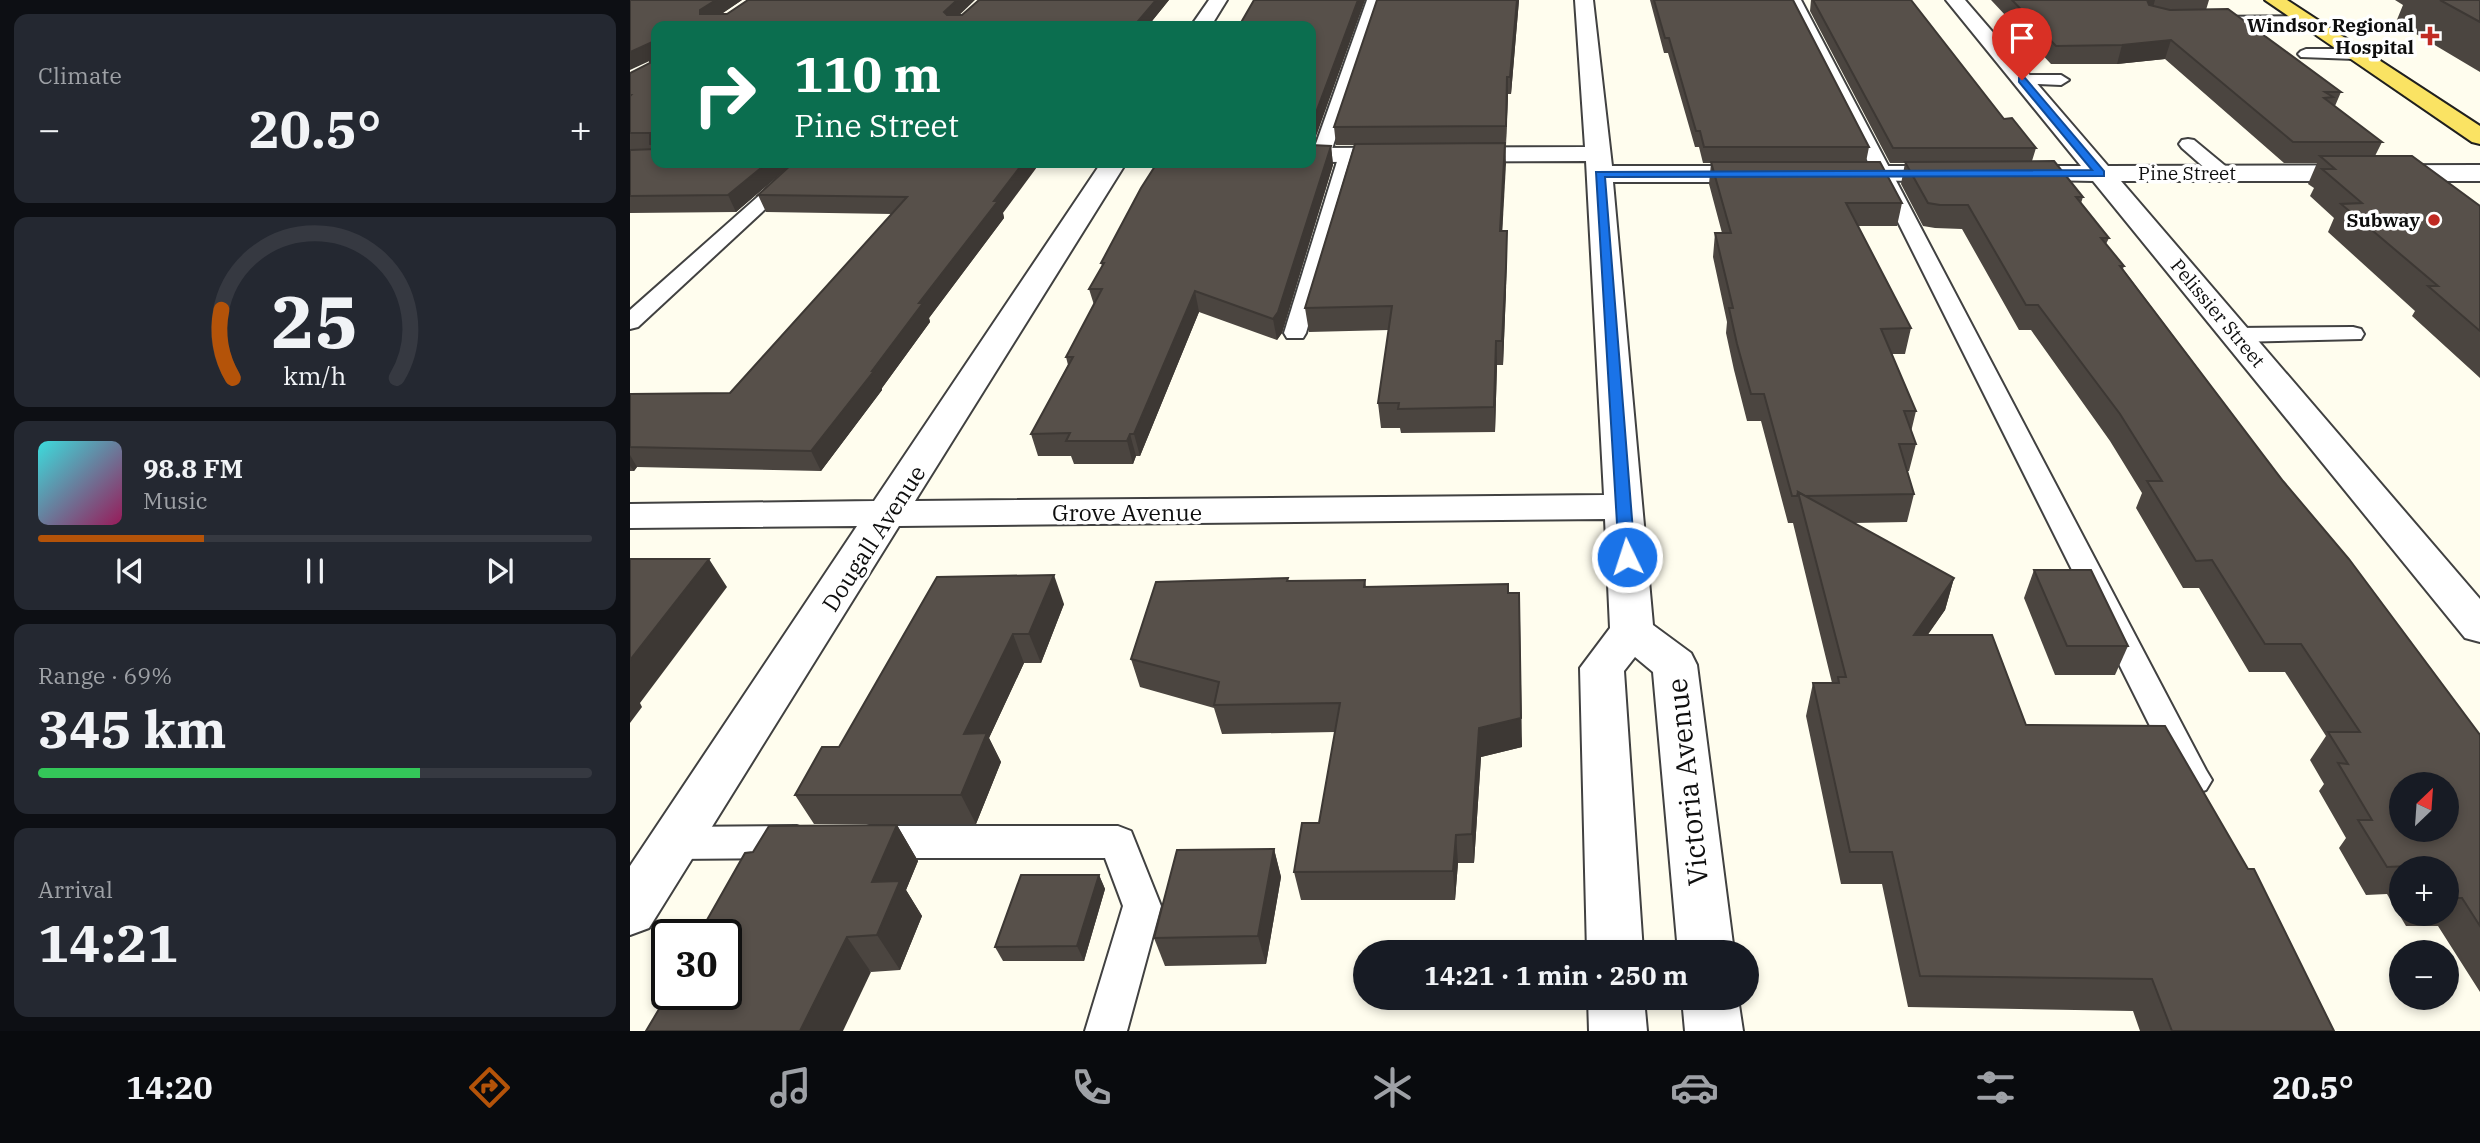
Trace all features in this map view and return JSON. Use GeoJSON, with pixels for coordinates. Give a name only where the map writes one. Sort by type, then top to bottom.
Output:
{"type":"FeatureCollection","features":[{"type":"Feature","properties":{"kind":"main road"},"geometry":{"type":"LineString","coordinates":[[2274,0],[2480,138]]}},
{"type":"Feature","properties":{"kind":"street"},"geometry":{"type":"LineString","coordinates":[[1204,21],[1218,0]]}},
{"type":"Feature","properties":{"kind":"street"},"geometry":{"type":"LineString","coordinates":[[1584,0],[1599,164],[1632,631],[1602,668],[1614,940]]}},
{"type":"Feature","properties":{"kind":"street","name":"Pelissier Street"},"geometry":{"type":"LineString","coordinates":[[1955,0],[2480,626]]}},
{"type":"Feature","properties":{"kind":"street","name":"Pine Street"},"geometry":{"type":"LineString","coordinates":[[1316,155],[1599,164],[1796,174],[2480,173]]}},
{"type":"Feature","properties":{"kind":"street","name":"Dougall Avenue"},"geometry":{"type":"LineString","coordinates":[[630,911],[1111,168]]}},
{"type":"Feature","properties":{"kind":"street","name":"Grove Avenue"},"geometry":{"type":"LineString","coordinates":[[630,516],[1623,507]]}},
{"type":"Feature","properties":{"kind":"street","name":"Victoria Avenue"},"geometry":{"type":"LineString","coordinates":[[1632,631],[1675,665],[1705,940]]}},
{"type":"Feature","properties":{"kind":"street"},"geometry":{"type":"LineString","coordinates":[[1617,1010],[1618,1031]]}},
{"type":"Feature","properties":{"kind":"street"},"geometry":{"type":"LineString","coordinates":[[1711,1010],[1714,1031]]}},
{"type":"Feature","properties":{"kind":"lane"},"geometry":{"type":"LineString","coordinates":[[1316,155],[1374,0]]}},
{"type":"Feature","properties":{"kind":"lane"},"geometry":{"type":"LineString","coordinates":[[1794,0],[2204,798]]}},
{"type":"Feature","properties":{"kind":"lane"},"geometry":{"type":"LineString","coordinates":[[2190,21],[2304,20]]}},
{"type":"Feature","properties":{"kind":"lane"},"geometry":{"type":"LineString","coordinates":[[2306,54],[2355,54]]}},
{"type":"Feature","properties":{"kind":"lane"},"geometry":{"type":"LineString","coordinates":[[2022,80],[2061,80]]}},
{"type":"Feature","properties":{"kind":"lane"},"geometry":{"type":"LineString","coordinates":[[2188,144],[2222,173]]}},
{"type":"Feature","properties":{"kind":"lane"},"geometry":{"type":"LineString","coordinates":[[1295,333],[1348,155]]}},
{"type":"Feature","properties":{"kind":"lane"},"geometry":{"type":"LineString","coordinates":[[630,322],[800,168]]}},
{"type":"Feature","properties":{"kind":"lane"},"geometry":{"type":"LineString","coordinates":[[2428,173],[2449,189]]}},
{"type":"Feature","properties":{"kind":"lane"},"geometry":{"type":"LineString","coordinates":[[2236,335],[2353,334]]}},
{"type":"Feature","properties":{"kind":"lane"},"geometry":{"type":"LineString","coordinates":[[673,843],[1118,842],[1143,906],[1106,1031]]}},
{"type":"Feature","properties":{"kind":"building"},"geometry":{"type":"Polygon","coordinates":[[[630,0],[716,0],[700,10],[700,14],[727,14],[748,0],[957,0],[944,12],[947,15],[962,15],[979,0],[1156,0],[1138,21],[651,21],[651,144],[650,133],[630,133],[630,73],[650,63],[650,43],[630,52],[630,0]]]}},
{"type":"Feature","properties":{"kind":"building"},"geometry":{"type":"Polygon","coordinates":[[[1254,0],[1358,0],[1316,113],[1316,21],[1242,21],[1254,0]]]}},
{"type":"Feature","properties":{"kind":"building"},"geometry":{"type":"Polygon","coordinates":[[[1377,0],[1517,0],[1510,77],[1507,77],[1506,126],[1334,127],[1377,0]]]}},
{"type":"Feature","properties":{"kind":"building"},"geometry":{"type":"Polygon","coordinates":[[[1654,0],[1793,0],[1869,147],[1704,147],[1700,131],[1696,131],[1669,38],[1665,38],[1654,0]]]}},
{"type":"Feature","properties":{"kind":"building"},"geometry":{"type":"Polygon","coordinates":[[[1813,0],[1911,0],[2004,119],[2012,118],[2036,148],[1893,148],[1813,0]]]}},
{"type":"Feature","properties":{"kind":"building"},"geometry":{"type":"Polygon","coordinates":[[[2012,0],[2147,0],[2149,5],[2170,10],[2228,9],[2341,92],[2325,92],[2333,97],[2324,98],[2382,142],[2293,142],[2171,40],[2122,45],[2056,46],[2012,0]]]}},
{"type":"Feature","properties":{"kind":"building"},"geometry":{"type":"Polygon","coordinates":[[[2440,0],[2480,0],[2480,22],[2440,0]]]}},
{"type":"Feature","properties":{"kind":"building"},"geometry":{"type":"Polygon","coordinates":[[[1505,143],[1500,231],[1507,231],[1506,267],[1502,341],[1496,341],[1494,407],[1398,409],[1399,403],[1378,403],[1392,306],[1305,308],[1355,144],[1505,143]]]}},
{"type":"Feature","properties":{"kind":"building"},"geometry":{"type":"Polygon","coordinates":[[[1316,145],[1331,146],[1278,312],[1273,319],[1195,291],[1134,434],[1130,434],[1127,441],[1066,441],[1070,433],[1031,434],[1073,357],[1066,357],[1102,289],[1089,289],[1154,168],[1316,168],[1316,145]]]}},
{"type":"Feature","properties":{"kind":"building"},"geometry":{"type":"Polygon","coordinates":[[[651,149],[651,168],[761,168],[728,195],[630,196],[630,150],[651,149]]]}},
{"type":"Feature","properties":{"kind":"building"},"geometry":{"type":"Polygon","coordinates":[[[2320,156],[2412,156],[2480,206],[2480,331],[2428,286],[2438,286],[2341,204],[2362,203],[2322,169],[2335,169],[2320,156]]]}},
{"type":"Feature","properties":{"kind":"building"},"geometry":{"type":"Polygon","coordinates":[[[2054,161],[2083,197],[2076,197],[2109,238],[2101,238],[2124,266],[2120,266],[2283,481],[2349,559],[2480,735],[2480,926],[2462,898],[2459,898],[2459,856],[2389,856],[2387,867],[2358,820],[2372,820],[2338,763],[2348,764],[2328,732],[2360,732],[2301,644],[2265,644],[2212,560],[2196,561],[2147,481],[2162,481],[2120,414],[2038,305],[2026,305],[1968,205],[1928,203],[1905,162],[2054,161]]]}},
{"type":"Feature","properties":{"kind":"building"},"geometry":{"type":"Polygon","coordinates":[[[1711,162],[1880,162],[1902,203],[1846,203],[1911,328],[1881,329],[1916,411],[1904,411],[1916,444],[1899,444],[1914,494],[1805,496],[1798,492],[1797,496],[1792,496],[1764,394],[1751,394],[1737,344],[1729,308],[1733,308],[1715,233],[1731,233],[1711,162]]]}},
{"type":"Feature","properties":{"kind":"building"},"geometry":{"type":"Polygon","coordinates":[[[788,168],[1019,168],[994,201],[998,201],[919,303],[923,303],[874,371],[811,451],[630,447],[630,394],[730,393],[907,197],[758,195],[788,168]]]}},
{"type":"Feature","properties":{"kind":"building"},"geometry":{"type":"Polygon","coordinates":[[[1798,492],[1954,578],[1914,635],[1992,635],[2026,725],[2165,726],[2248,869],[2254,869],[2334,1031],[2172,1031],[2152,979],[1920,976],[1892,852],[1850,852],[1813,683],[1839,683],[1838,677],[1846,677],[1798,492]]]}},
{"type":"Feature","properties":{"kind":"building"},"geometry":{"type":"Polygon","coordinates":[[[630,559],[709,559],[630,660],[630,559]]]}},
{"type":"Feature","properties":{"kind":"building"},"geometry":{"type":"Polygon","coordinates":[[[2034,570],[2091,570],[2128,646],[2067,646],[2034,570]]]}},
{"type":"Feature","properties":{"kind":"building"},"geometry":{"type":"Polygon","coordinates":[[[1054,575],[1029,634],[1013,634],[964,734],[987,733],[961,795],[795,795],[822,747],[839,747],[937,577],[1054,575]]]}},
{"type":"Feature","properties":{"kind":"building"},"geometry":{"type":"Polygon","coordinates":[[[1288,578],[1287,581],[1365,580],[1364,587],[1508,584],[1508,593],[1519,593],[1521,718],[1479,728],[1472,834],[1456,835],[1453,871],[1294,872],[1302,823],[1319,823],[1340,703],[1214,705],[1219,682],[1131,659],[1156,582],[1288,578]]]}},
{"type":"Feature","properties":{"kind":"building"},"geometry":{"type":"Polygon","coordinates":[[[897,825],[872,882],[900,881],[877,935],[847,937],[800,1031],[646,1031],[658,1010],[742,1010],[742,919],[708,919],[745,853],[753,852],[769,826],[897,825]]]}},
{"type":"Feature","properties":{"kind":"building"},"geometry":{"type":"Polygon","coordinates":[[[1274,849],[1258,936],[1154,938],[1177,850],[1274,849]]]}},
{"type":"Feature","properties":{"kind":"building"},"geometry":{"type":"Polygon","coordinates":[[[1021,875],[1099,875],[1077,946],[995,947],[1021,875]]]}},
{"type":"Feature","properties":{"kind":"place","name":"Windsor Regional Hospital"},"geometry":{"type":"Point","coordinates":[2430,36]}},
{"type":"Feature","properties":{"kind":"place","name":"Subway"},"geometry":{"type":"Point","coordinates":[2434,220]}},
{"type":"Feature","properties":{"kind":"route"},"geometry":{"type":"LineString","coordinates":[[1627,557],[1600,174],[2100,173],[2022,80]]}}]}
